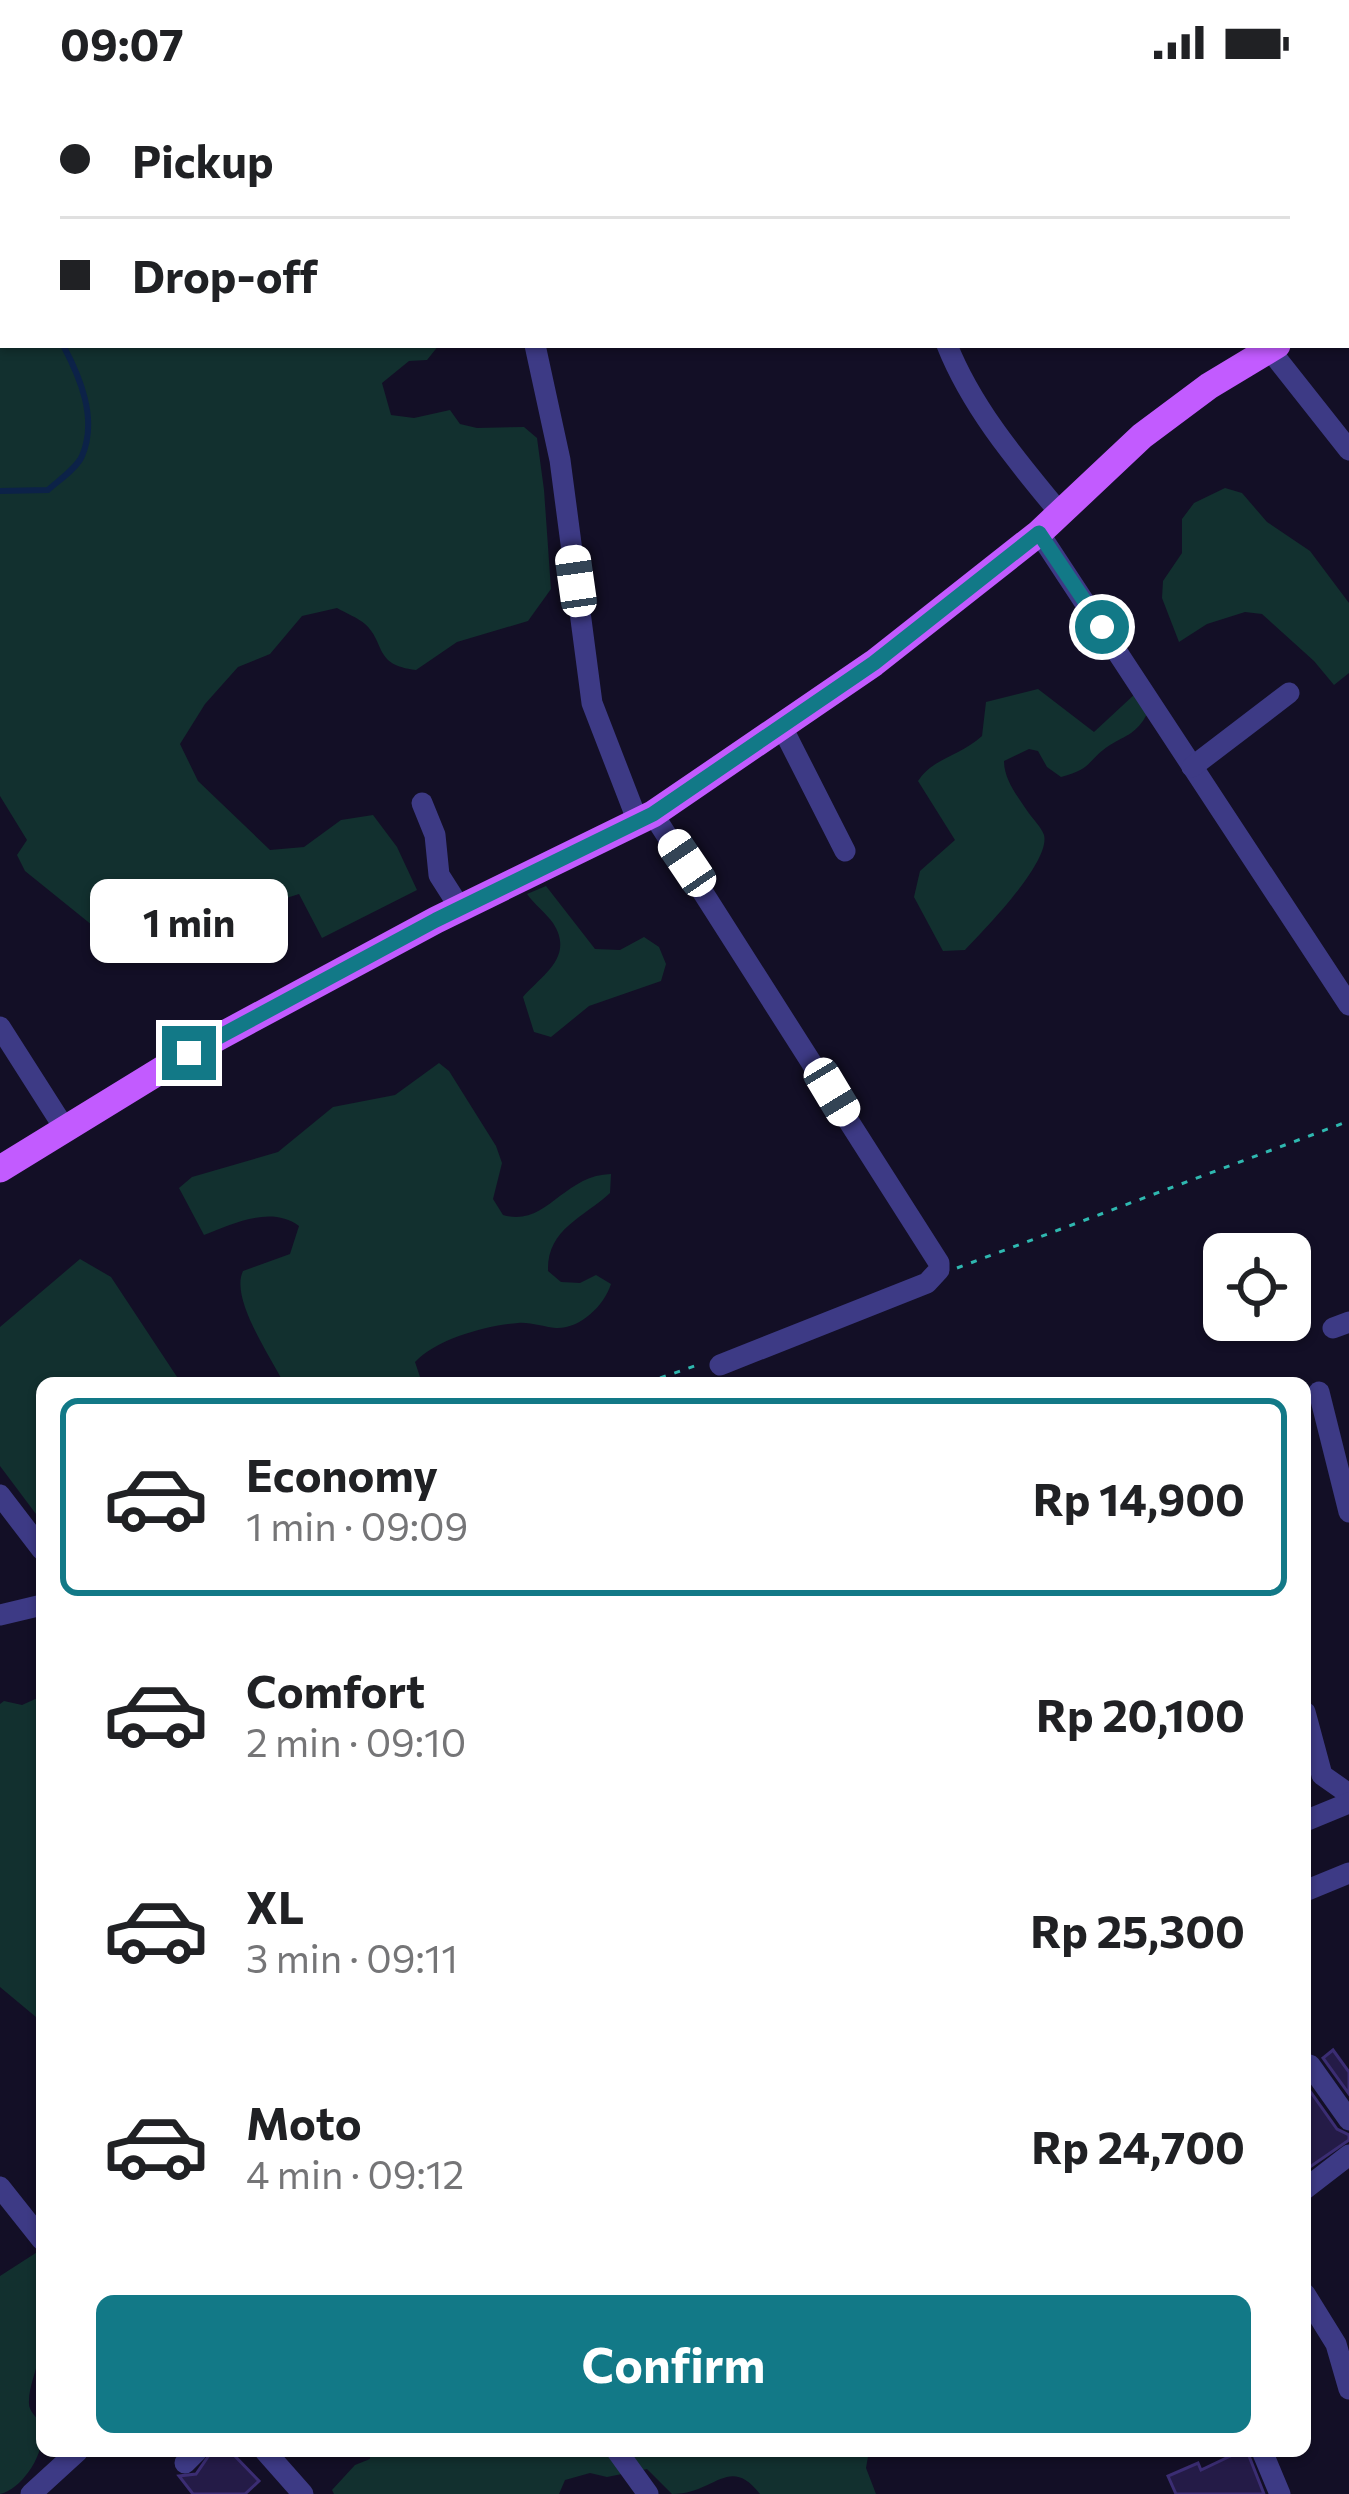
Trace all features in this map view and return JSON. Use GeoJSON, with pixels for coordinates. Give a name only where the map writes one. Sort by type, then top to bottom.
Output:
{"type":"FeatureCollection","features":[{"type":"Feature","properties":{"kind":"main road"},"geometry":{"type":"LineString","coordinates":[[0,1169],[189,1053],[460,908],[646,818],[874,663],[1039,533],[1142,436],[1267,348]]}},
{"type":"Feature","properties":{"kind":"street"},"geometry":{"type":"LineString","coordinates":[[536,348],[560,460],[592,703],[646,818],[812,1059],[939,1262],[939,1270],[928,1283],[721,1365]]}},
{"type":"Feature","properties":{"kind":"street"},"geometry":{"type":"LineString","coordinates":[[947,348],[1004,446],[1060,513]]}},
{"type":"Feature","properties":{"kind":"street"},"geometry":{"type":"LineString","coordinates":[[1272,348],[1349,450]]}},
{"type":"Feature","properties":{"kind":"street"},"geometry":{"type":"LineString","coordinates":[[1039,533],[1349,1005]]}},
{"type":"Feature","properties":{"kind":"street"},"geometry":{"type":"LineString","coordinates":[[1192,767],[1289,694]]}},
{"type":"Feature","properties":{"kind":"street"},"geometry":{"type":"LineString","coordinates":[[782,727],[844,851]]}},
{"type":"Feature","properties":{"kind":"street"},"geometry":{"type":"LineString","coordinates":[[422,802],[435,835],[439,874],[460,908]]}},
{"type":"Feature","properties":{"kind":"street"},"geometry":{"type":"LineString","coordinates":[[0,1027],[65,1129]]}},
{"type":"Feature","properties":{"kind":"street"},"geometry":{"type":"LineString","coordinates":[[1319,1392],[1349,1512]]}},
{"type":"Feature","properties":{"kind":"street"},"geometry":{"type":"LineString","coordinates":[[0,1496],[36,1542]]}},
{"type":"Feature","properties":{"kind":"street"},"geometry":{"type":"LineString","coordinates":[[0,1616],[36,1607]]}},
{"type":"Feature","properties":{"kind":"street"},"geometry":{"type":"LineString","coordinates":[[1311,1734],[1322,1774],[1349,1794]]}},
{"type":"Feature","properties":{"kind":"street"},"geometry":{"type":"LineString","coordinates":[[1311,1819],[1349,1804]]}},
{"type":"Feature","properties":{"kind":"street"},"geometry":{"type":"LineString","coordinates":[[1311,1889],[1349,1873]]}},
{"type":"Feature","properties":{"kind":"street"},"geometry":{"type":"LineString","coordinates":[[1311,2067],[1349,2120]]}},
{"type":"Feature","properties":{"kind":"street"},"geometry":{"type":"LineString","coordinates":[[1311,2184],[1349,2155]]}},
{"type":"Feature","properties":{"kind":"street"},"geometry":{"type":"LineString","coordinates":[[0,2187],[36,2232]]}},
{"type":"Feature","properties":{"kind":"street"},"geometry":{"type":"LineString","coordinates":[[1311,2304],[1336,2344],[1349,2389]]}},
{"type":"Feature","properties":{"kind":"street"},"geometry":{"type":"LineString","coordinates":[[32,2494],[72,2457]]}},
{"type":"Feature","properties":{"kind":"street"},"geometry":{"type":"LineString","coordinates":[[271,2457],[302,2494]]}},
{"type":"Feature","properties":{"kind":"street"},"geometry":{"type":"LineString","coordinates":[[621,2457],[648,2494]]}},
{"type":"Feature","properties":{"kind":"street"},"geometry":{"type":"LineString","coordinates":[[1265,2457],[1280,2494]]}},
{"type":"Feature","properties":{"kind":"path"},"geometry":{"type":"LineString","coordinates":[[939,1270],[997,1254],[1349,1121]]}},
{"type":"Feature","properties":{"kind":"path"},"geometry":{"type":"LineString","coordinates":[[660,1377],[694,1363],[721,1365]]}},
{"type":"Feature","properties":{"kind":"green space"},"geometry":{"type":"Polygon","coordinates":[[[0,348],[437,348],[427,360],[409,361],[382,383],[391,415],[414,418],[450,410],[460,424],[524,427],[537,438],[551,589],[528,621],[457,642],[416,670],[393,663],[365,624],[337,608],[302,616],[270,654],[238,667],[205,704],[180,744],[198,781],[270,850],[304,847],[341,820],[373,815],[397,847],[417,890],[322,938],[299,894],[249,910],[235,898],[218,899],[126,938],[108,938],[25,871],[17,855],[27,840],[0,796],[0,348]]]}},
{"type":"Feature","properties":{"kind":"green space"},"geometry":{"type":"Polygon","coordinates":[[[1225,488],[1242,493],[1267,522],[1310,551],[1349,603],[1349,673],[1334,685],[1262,614],[1245,612],[1207,624],[1179,642],[1162,598],[1163,581],[1182,553],[1182,519],[1194,503],[1225,488]]]}},
{"type":"Feature","properties":{"kind":"green space"},"geometry":{"type":"Polygon","coordinates":[[[1038,689],[1094,732],[1136,693],[1147,714],[1135,730],[1071,774],[1061,777],[1047,767],[1038,751],[1029,749],[1004,761],[1012,788],[1043,832],[1043,847],[1014,895],[965,950],[943,951],[914,897],[920,871],[955,840],[918,781],[931,767],[982,736],[986,702],[1038,689]]]}},
{"type":"Feature","properties":{"kind":"green space"},"geometry":{"type":"Polygon","coordinates":[[[546,886],[595,949],[620,950],[644,937],[659,947],[666,964],[661,981],[589,1006],[551,1037],[534,1032],[523,997],[558,956],[559,935],[553,923],[527,894],[546,886]]]}},
{"type":"Feature","properties":{"kind":"green space"},"geometry":{"type":"Polygon","coordinates":[[[439,1063],[449,1071],[496,1146],[502,1163],[493,1199],[503,1215],[531,1214],[580,1183],[611,1174],[610,1193],[560,1234],[548,1271],[561,1282],[580,1283],[596,1275],[611,1284],[608,1292],[590,1315],[574,1325],[506,1324],[436,1346],[415,1362],[420,1377],[280,1377],[246,1310],[240,1282],[243,1271],[290,1254],[299,1226],[264,1217],[204,1235],[179,1188],[192,1177],[278,1152],[333,1107],[395,1095],[439,1063]]]}},
{"type":"Feature","properties":{"kind":"green space"},"geometry":{"type":"Polygon","coordinates":[[[80,1259],[111,1277],[177,1377],[36,1377],[36,1514],[0,1466],[0,1327],[80,1259]]]}},
{"type":"Feature","properties":{"kind":"green space"},"geometry":{"type":"Polygon","coordinates":[[[36,1699],[36,2017],[0,1987],[0,1704],[22,1705],[36,1699]]]}},
{"type":"Feature","properties":{"kind":"green space"},"geometry":{"type":"Polygon","coordinates":[[[36,2253],[36,2368],[29,2401],[36,2418],[37,2457],[17,2485],[0,2494],[0,2276],[36,2253]]]}},
{"type":"Feature","properties":{"kind":"green space"},"geometry":{"type":"Polygon","coordinates":[[[868,2457],[866,2468],[876,2494],[760,2494],[739,2477],[730,2476],[672,2494],[647,2469],[607,2477],[590,2473],[565,2480],[559,2494],[334,2494],[332,2490],[355,2465],[370,2459],[868,2457]]]}},
{"type":"Feature","properties":{"kind":"building"},"geometry":{"type":"Polygon","coordinates":[[[1333,2050],[1349,2072],[1349,2094],[1323,2058],[1333,2050]]]}},
{"type":"Feature","properties":{"kind":"building"},"geometry":{"type":"Polygon","coordinates":[[[1311,2092],[1337,2129],[1349,2135],[1349,2140],[1311,2166],[1311,2092]]]}},
{"type":"Feature","properties":{"kind":"building"},"geometry":{"type":"Polygon","coordinates":[[[208,2457],[236,2457],[259,2481],[245,2494],[193,2494],[179,2476],[196,2474],[208,2457]]]}},
{"type":"Feature","properties":{"kind":"building"},"geometry":{"type":"Polygon","coordinates":[[[1228,2457],[1249,2457],[1264,2494],[1176,2494],[1168,2476],[1198,2463],[1201,2470],[1228,2457]]]}},
{"type":"Feature","properties":{"kind":"waterway"},"geometry":{"type":"LineString","coordinates":[[0,491],[48,490],[82,456],[88,413],[64,348]]}},
{"type":"Feature","properties":{"kind":"route"},"geometry":{"type":"LineString","coordinates":[[189,1053],[436,920],[653,814],[874,663],[1039,533],[1102,627]]}}]}
